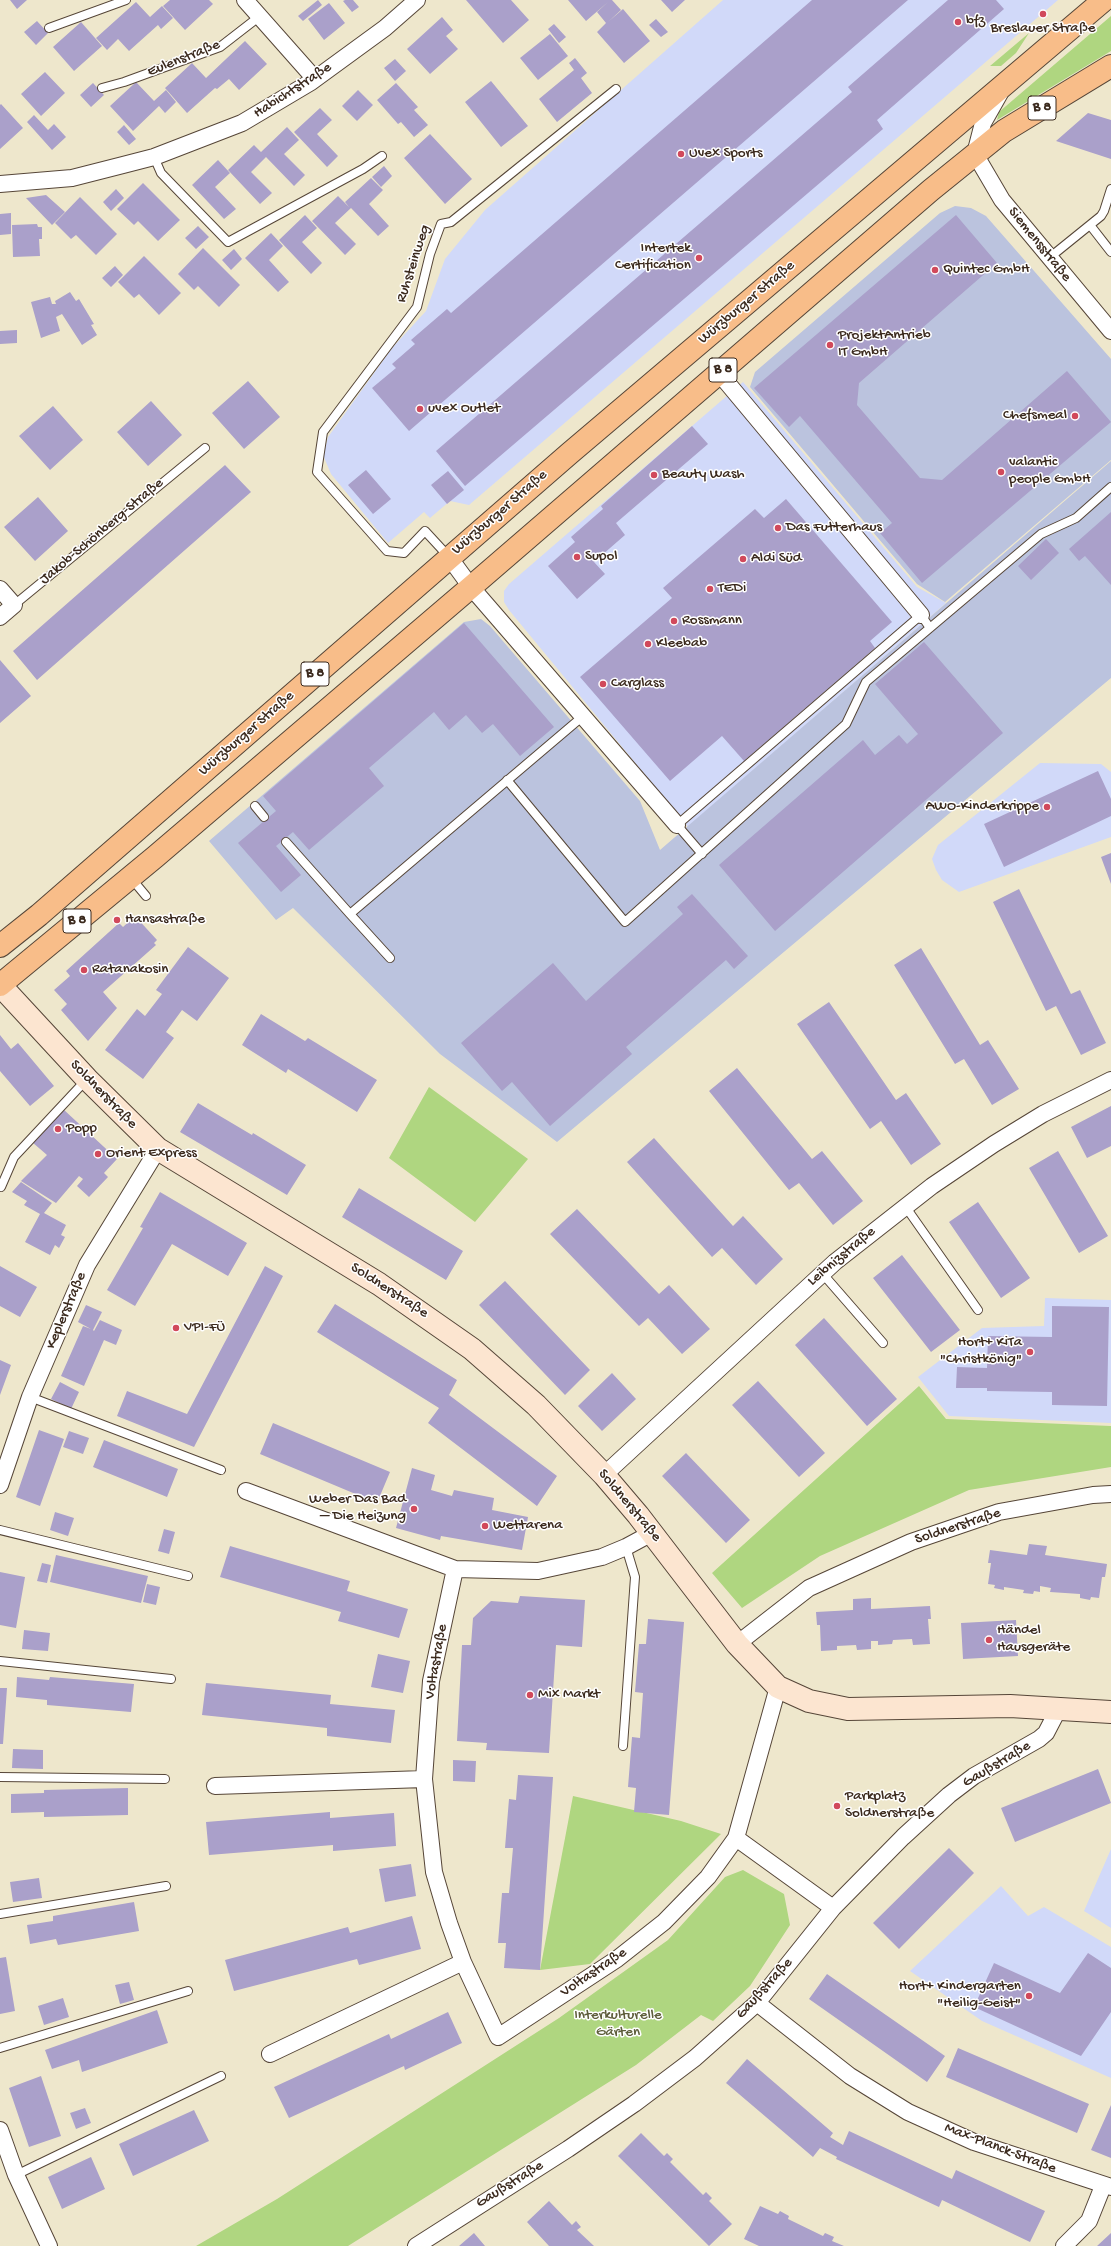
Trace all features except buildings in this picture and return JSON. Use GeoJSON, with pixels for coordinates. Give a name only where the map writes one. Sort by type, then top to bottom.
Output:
{"type":"FeatureCollection","features":[{"type":"Feature","properties":{"kind":"main road","name":"Würzburger Straße"},"geometry":{"type":"LineString","coordinates":[[0,946],[44,910],[449,557],[1104,0]]}},
{"type":"Feature","properties":{"kind":"main road","name":"B 8"},"geometry":{"type":"LineString","coordinates":[[0,985],[130,877],[975,154],[1004,131],[1111,66]]}},
{"type":"Feature","properties":{"kind":"street"},"geometry":{"type":"LineString","coordinates":[[245,0],[315,79]]}},
{"type":"Feature","properties":{"kind":"street","name":"Habichtstraße"},"geometry":{"type":"LineString","coordinates":[[0,184],[72,178],[154,156],[242,123],[315,79],[385,28],[417,0]]}},
{"type":"Feature","properties":{"kind":"street","name":"Würzburger Straße"},"geometry":{"type":"LineString","coordinates":[[975,154],[984,123],[1005,85]]}},
{"type":"Feature","properties":{"kind":"street","name":"Siemensstraße"},"geometry":{"type":"LineString","coordinates":[[975,154],[1002,200],[1111,331]]}},
{"type":"Feature","properties":{"kind":"street"},"geometry":{"type":"LineString","coordinates":[[719,373],[921,615]]}},
{"type":"Feature","properties":{"kind":"street"},"geometry":{"type":"LineString","coordinates":[[449,557],[470,587],[677,826]]}},
{"type":"Feature","properties":{"kind":"street"},"geometry":{"type":"LineString","coordinates":[[0,589],[14,605]]}},
{"type":"Feature","properties":{"kind":"street","name":"Jakob-Schönberg-Straße"},"geometry":{"type":"LineString","coordinates":[[0,617],[14,605]]}},
{"type":"Feature","properties":{"kind":"street","name":"Soldnerstraße"},"geometry":{"type":"LineString","coordinates":[[0,985],[87,1079],[158,1149],[289,1231],[343,1261],[445,1329],[472,1349],[536,1405],[604,1475],[652,1533],[737,1644],[778,1687],[809,1701],[848,1709],[988,1706],[1059,1708],[1111,1712]]}},
{"type":"Feature","properties":{"kind":"street","name":"Leibnizstraße"},"geometry":{"type":"LineString","coordinates":[[604,1475],[822,1272],[905,1206],[994,1144],[1043,1114],[1111,1080]]}},
{"type":"Feature","properties":{"kind":"street","name":"Keplerstraße"},"geometry":{"type":"LineString","coordinates":[[0,1484],[30,1397],[87,1265],[158,1149]]}},
{"type":"Feature","properties":{"kind":"street"},"geometry":{"type":"LineString","coordinates":[[246,1491],[454,1570],[538,1571],[602,1557],[626,1547],[652,1533]]}},
{"type":"Feature","properties":{"kind":"street","name":"Soldnerstraße"},"geometry":{"type":"LineString","coordinates":[[737,1644],[810,1588],[911,1542],[999,1512],[1093,1495],[1111,1494]]}},
{"type":"Feature","properties":{"kind":"street","name":"Voltastraße"},"geometry":{"type":"LineString","coordinates":[[454,1570],[431,1681],[424,1780],[434,1872],[448,1923],[463,1962],[498,2037],[617,1959],[664,1922],[708,1877],[736,1838],[778,1687]]}},
{"type":"Feature","properties":{"kind":"street","name":"Gaußstraße"},"geometry":{"type":"LineString","coordinates":[[416,2246],[634,2104],[695,2058],[757,2003],[833,1908],[903,1837],[949,1795],[974,1776],[1039,1740],[1046,1733],[1059,1708]]}},
{"type":"Feature","properties":{"kind":"street"},"geometry":{"type":"LineString","coordinates":[[216,1786],[424,1780]]}},
{"type":"Feature","properties":{"kind":"street"},"geometry":{"type":"LineString","coordinates":[[736,1838],[833,1908]]}},
{"type":"Feature","properties":{"kind":"street"},"geometry":{"type":"LineString","coordinates":[[270,2054],[463,1962]]}},
{"type":"Feature","properties":{"kind":"street","name":"Max-Planck-Straße"},"geometry":{"type":"LineString","coordinates":[[757,2003],[850,2076],[908,2112],[974,2142],[1107,2187]]}},
{"type":"Feature","properties":{"kind":"street"},"geometry":{"type":"LineString","coordinates":[[0,2130],[16,2175],[49,2246]]}},
{"type":"Feature","properties":{"kind":"street"},"geometry":{"type":"LineString","coordinates":[[1064,2246],[1089,2220],[1107,2187]]}},
{"type":"Feature","properties":{"kind":"lane"},"geometry":{"type":"LineString","coordinates":[[49,28],[126,0]]}},
{"type":"Feature","properties":{"kind":"lane","name":"Eulenstraße"},"geometry":{"type":"LineString","coordinates":[[102,88],[124,82],[220,47],[260,16]]}},
{"type":"Feature","properties":{"kind":"lane","name":"Ruhsteinweg"},"geometry":{"type":"LineString","coordinates":[[449,557],[425,531],[404,553],[386,551],[318,472],[323,432],[417,307],[430,254],[441,224],[451,222],[616,89]]}},
{"type":"Feature","properties":{"kind":"lane"},"geometry":{"type":"LineString","coordinates":[[154,156],[161,173],[228,242],[363,169],[382,156]]}},
{"type":"Feature","properties":{"kind":"lane"},"geometry":{"type":"LineString","coordinates":[[1049,258],[1090,225],[1104,211],[1111,189]]}},
{"type":"Feature","properties":{"kind":"lane"},"geometry":{"type":"LineString","coordinates":[[1090,225],[1111,252]]}},
{"type":"Feature","properties":{"kind":"lane","name":"Jakob-Schönberg-Straße"},"geometry":{"type":"LineString","coordinates":[[14,605],[205,448]]}},
{"type":"Feature","properties":{"kind":"lane"},"geometry":{"type":"LineString","coordinates":[[507,780],[625,922],[846,724],[866,682],[1041,534],[1076,518],[1111,487]]}},
{"type":"Feature","properties":{"kind":"lane"},"geometry":{"type":"LineString","coordinates":[[702,854],[677,826],[921,615],[930,628]]}},
{"type":"Feature","properties":{"kind":"lane"},"geometry":{"type":"LineString","coordinates":[[350,914],[582,717]]}},
{"type":"Feature","properties":{"kind":"lane"},"geometry":{"type":"LineString","coordinates":[[255,806],[264,816]]}},
{"type":"Feature","properties":{"kind":"lane"},"geometry":{"type":"LineString","coordinates":[[286,842],[390,958]]}},
{"type":"Feature","properties":{"kind":"lane"},"geometry":{"type":"LineString","coordinates":[[130,877],[146,896]]}},
{"type":"Feature","properties":{"kind":"lane"},"geometry":{"type":"LineString","coordinates":[[1,1187],[14,1157],[87,1079]]}},
{"type":"Feature","properties":{"kind":"lane"},"geometry":{"type":"LineString","coordinates":[[905,1206],[978,1310]]}},
{"type":"Feature","properties":{"kind":"lane"},"geometry":{"type":"LineString","coordinates":[[822,1272],[883,1344]]}},
{"type":"Feature","properties":{"kind":"lane"},"geometry":{"type":"LineString","coordinates":[[30,1397],[221,1470]]}},
{"type":"Feature","properties":{"kind":"lane"},"geometry":{"type":"LineString","coordinates":[[0,1530],[188,1576]]}},
{"type":"Feature","properties":{"kind":"lane"},"geometry":{"type":"LineString","coordinates":[[623,1746],[635,1577],[626,1547]]}},
{"type":"Feature","properties":{"kind":"lane"},"geometry":{"type":"LineString","coordinates":[[0,1662],[171,1679]]}},
{"type":"Feature","properties":{"kind":"lane"},"geometry":{"type":"LineString","coordinates":[[0,1777],[165,1779]]}},
{"type":"Feature","properties":{"kind":"lane"},"geometry":{"type":"LineString","coordinates":[[0,1914],[166,1886]]}},
{"type":"Feature","properties":{"kind":"lane"},"geometry":{"type":"LineString","coordinates":[[0,2048],[188,1991]]}},
{"type":"Feature","properties":{"kind":"lane"},"geometry":{"type":"LineString","coordinates":[[16,2175],[222,2076]]}},
{"type":"Feature","properties":{"kind":"shaded area"},"geometry":{"type":"Polygon","coordinates":[[[723,0],[1058,0],[469,505],[450,501],[430,518],[424,512],[388,543],[331,474],[323,455],[328,437],[392,348],[426,311],[445,259],[485,210],[723,0]]]}},
{"type":"Feature","properties":{"kind":"shaded area"},"geometry":{"type":"Polygon","coordinates":[[[955,206],[971,208],[986,216],[1111,359],[1111,460],[945,602],[917,584],[750,387],[755,372],[940,213],[955,206]]]}},
{"type":"Feature","properties":{"kind":"shaded area"},"geometry":{"type":"Polygon","coordinates":[[[743,382],[917,587],[946,603],[688,827],[509,610],[504,602],[504,591],[509,584],[743,382]]]}},
{"type":"Feature","properties":{"kind":"shaded area"},"geometry":{"type":"Polygon","coordinates":[[[1111,461],[1111,678],[557,1142],[440,1054],[293,908],[276,920],[209,841],[464,622],[481,619],[490,626],[640,801],[660,850],[1111,461]]]}},
{"type":"Feature","properties":{"kind":"shaded area","name":"AWO-Kinderkrippe"},"geometry":{"type":"Polygon","coordinates":[[[1040,763],[1101,764],[1111,772],[1111,837],[959,892],[942,880],[932,859],[938,845],[1040,763]]]}},
{"type":"Feature","properties":{"kind":"shaded area","name":"Hort+ KiTa \"Christkönig\""},"geometry":{"type":"Polygon","coordinates":[[[1045,1298],[1111,1300],[1111,1423],[949,1416],[918,1377],[982,1328],[1044,1326],[1045,1298]]]}},
{"type":"Feature","properties":{"kind":"shaded area"},"geometry":{"type":"Polygon","coordinates":[[[1111,1849],[1111,1928],[1084,1911],[1111,1849]]]}},
{"type":"Feature","properties":{"kind":"shaded area","name":"Hort+ Kindergarten \"Heilig-Geist\""},"geometry":{"type":"Polygon","coordinates":[[[1001,1886],[1028,1916],[1044,1907],[1111,1947],[1111,2078],[982,2021],[910,1971],[1001,1886]]]}},
{"type":"Feature","properties":{"kind":"green space"},"geometry":{"type":"Polygon","coordinates":[[[1111,16],[1111,51],[997,120],[999,112],[1111,16]]]}},
{"type":"Feature","properties":{"kind":"green space"},"geometry":{"type":"Polygon","coordinates":[[[1029,33],[1016,53],[1001,66],[990,66],[1029,33]]]}},
{"type":"Feature","properties":{"kind":"green space"},"geometry":{"type":"Polygon","coordinates":[[[429,1087],[528,1159],[475,1222],[389,1158],[429,1087]]]}},
{"type":"Feature","properties":{"kind":"green space"},"geometry":{"type":"Polygon","coordinates":[[[919,1386],[946,1419],[1111,1426],[1111,1467],[969,1490],[820,1556],[742,1608],[712,1573],[919,1386]]]}},
{"type":"Feature","properties":{"kind":"green space"},"geometry":{"type":"Polygon","coordinates":[[[573,1796],[681,1821],[721,1834],[590,1964],[540,1970],[573,1796]]]}},
{"type":"Feature","properties":{"kind":"green space","name":"Interkulturelle Gärten"},"geometry":{"type":"Polygon","coordinates":[[[743,1870],[784,1894],[790,1925],[750,1986],[713,2021],[701,2015],[636,2065],[348,2246],[196,2246],[277,2199],[559,2018],[668,1940],[725,1877],[743,1870]]]}},
{"type":"Feature","properties":{"kind":"place","name":"Breslauer Straße"},"geometry":{"type":"Point","coordinates":[1043,14]}},
{"type":"Feature","properties":{"kind":"place","name":"bfz"},"geometry":{"type":"Point","coordinates":[958,22]}},
{"type":"Feature","properties":{"kind":"place","name":"Uvex Sports"},"geometry":{"type":"Point","coordinates":[681,154]}},
{"type":"Feature","properties":{"kind":"place","name":"Intertek Certification"},"geometry":{"type":"Point","coordinates":[699,258]}},
{"type":"Feature","properties":{"kind":"place","name":"Quintec GmbH"},"geometry":{"type":"Point","coordinates":[935,270]}},
{"type":"Feature","properties":{"kind":"place","name":"ProjektAntrieb IT GmbH"},"geometry":{"type":"Point","coordinates":[830,345]}},
{"type":"Feature","properties":{"kind":"place","name":"uvex Outlet"},"geometry":{"type":"Point","coordinates":[420,409]}},
{"type":"Feature","properties":{"kind":"place","name":"Chefsmeal"},"geometry":{"type":"Point","coordinates":[1075,416]}},
{"type":"Feature","properties":{"kind":"place","name":"valantic people GmbH"},"geometry":{"type":"Point","coordinates":[1001,472]}},
{"type":"Feature","properties":{"kind":"place","name":"Beauty Wash"},"geometry":{"type":"Point","coordinates":[654,475]}},
{"type":"Feature","properties":{"kind":"place","name":"Das Futterhaus"},"geometry":{"type":"Point","coordinates":[778,528]}},
{"type":"Feature","properties":{"kind":"place","name":"Supol"},"geometry":{"type":"Point","coordinates":[577,557]}},
{"type":"Feature","properties":{"kind":"place","name":"Aldi Süd"},"geometry":{"type":"Point","coordinates":[743,559]}},
{"type":"Feature","properties":{"kind":"place","name":"TEDi"},"geometry":{"type":"Point","coordinates":[710,589]}},
{"type":"Feature","properties":{"kind":"place","name":"Rossmann"},"geometry":{"type":"Point","coordinates":[674,621]}},
{"type":"Feature","properties":{"kind":"place","name":"Kleebab"},"geometry":{"type":"Point","coordinates":[648,644]}},
{"type":"Feature","properties":{"kind":"place","name":"Carglass"},"geometry":{"type":"Point","coordinates":[603,684]}},
{"type":"Feature","properties":{"kind":"place","name":"AWO-Kinderkrippe"},"geometry":{"type":"Point","coordinates":[1047,807]}},
{"type":"Feature","properties":{"kind":"place","name":"Hansastraße"},"geometry":{"type":"Point","coordinates":[117,920]}},
{"type":"Feature","properties":{"kind":"place","name":"Ratanakosin"},"geometry":{"type":"Point","coordinates":[84,970]}},
{"type":"Feature","properties":{"kind":"place","name":"Popp"},"geometry":{"type":"Point","coordinates":[58,1129]}},
{"type":"Feature","properties":{"kind":"place","name":"Orient Express"},"geometry":{"type":"Point","coordinates":[98,1154]}},
{"type":"Feature","properties":{"kind":"place","name":"VPI-FÜ"},"geometry":{"type":"Point","coordinates":[176,1328]}},
{"type":"Feature","properties":{"kind":"place","name":"Hort+ KiTa \"Christkönig\""},"geometry":{"type":"Point","coordinates":[1030,1352]}},
{"type":"Feature","properties":{"kind":"place","name":"Weber Das Bad – Die Heizung"},"geometry":{"type":"Point","coordinates":[414,1509]}},
{"type":"Feature","properties":{"kind":"place","name":"Wettarena"},"geometry":{"type":"Point","coordinates":[485,1526]}},
{"type":"Feature","properties":{"kind":"place","name":"Händel Hausgeräte"},"geometry":{"type":"Point","coordinates":[989,1640]}},
{"type":"Feature","properties":{"kind":"place","name":"Mix Markt"},"geometry":{"type":"Point","coordinates":[530,1695]}},
{"type":"Feature","properties":{"kind":"place","name":"Parkplatz Soldnerstraße"},"geometry":{"type":"Point","coordinates":[837,1806]}},
{"type":"Feature","properties":{"kind":"place","name":"Hort+ Kindergarten \"Heilig-Geist\""},"geometry":{"type":"Point","coordinates":[1029,1996]}}]}
